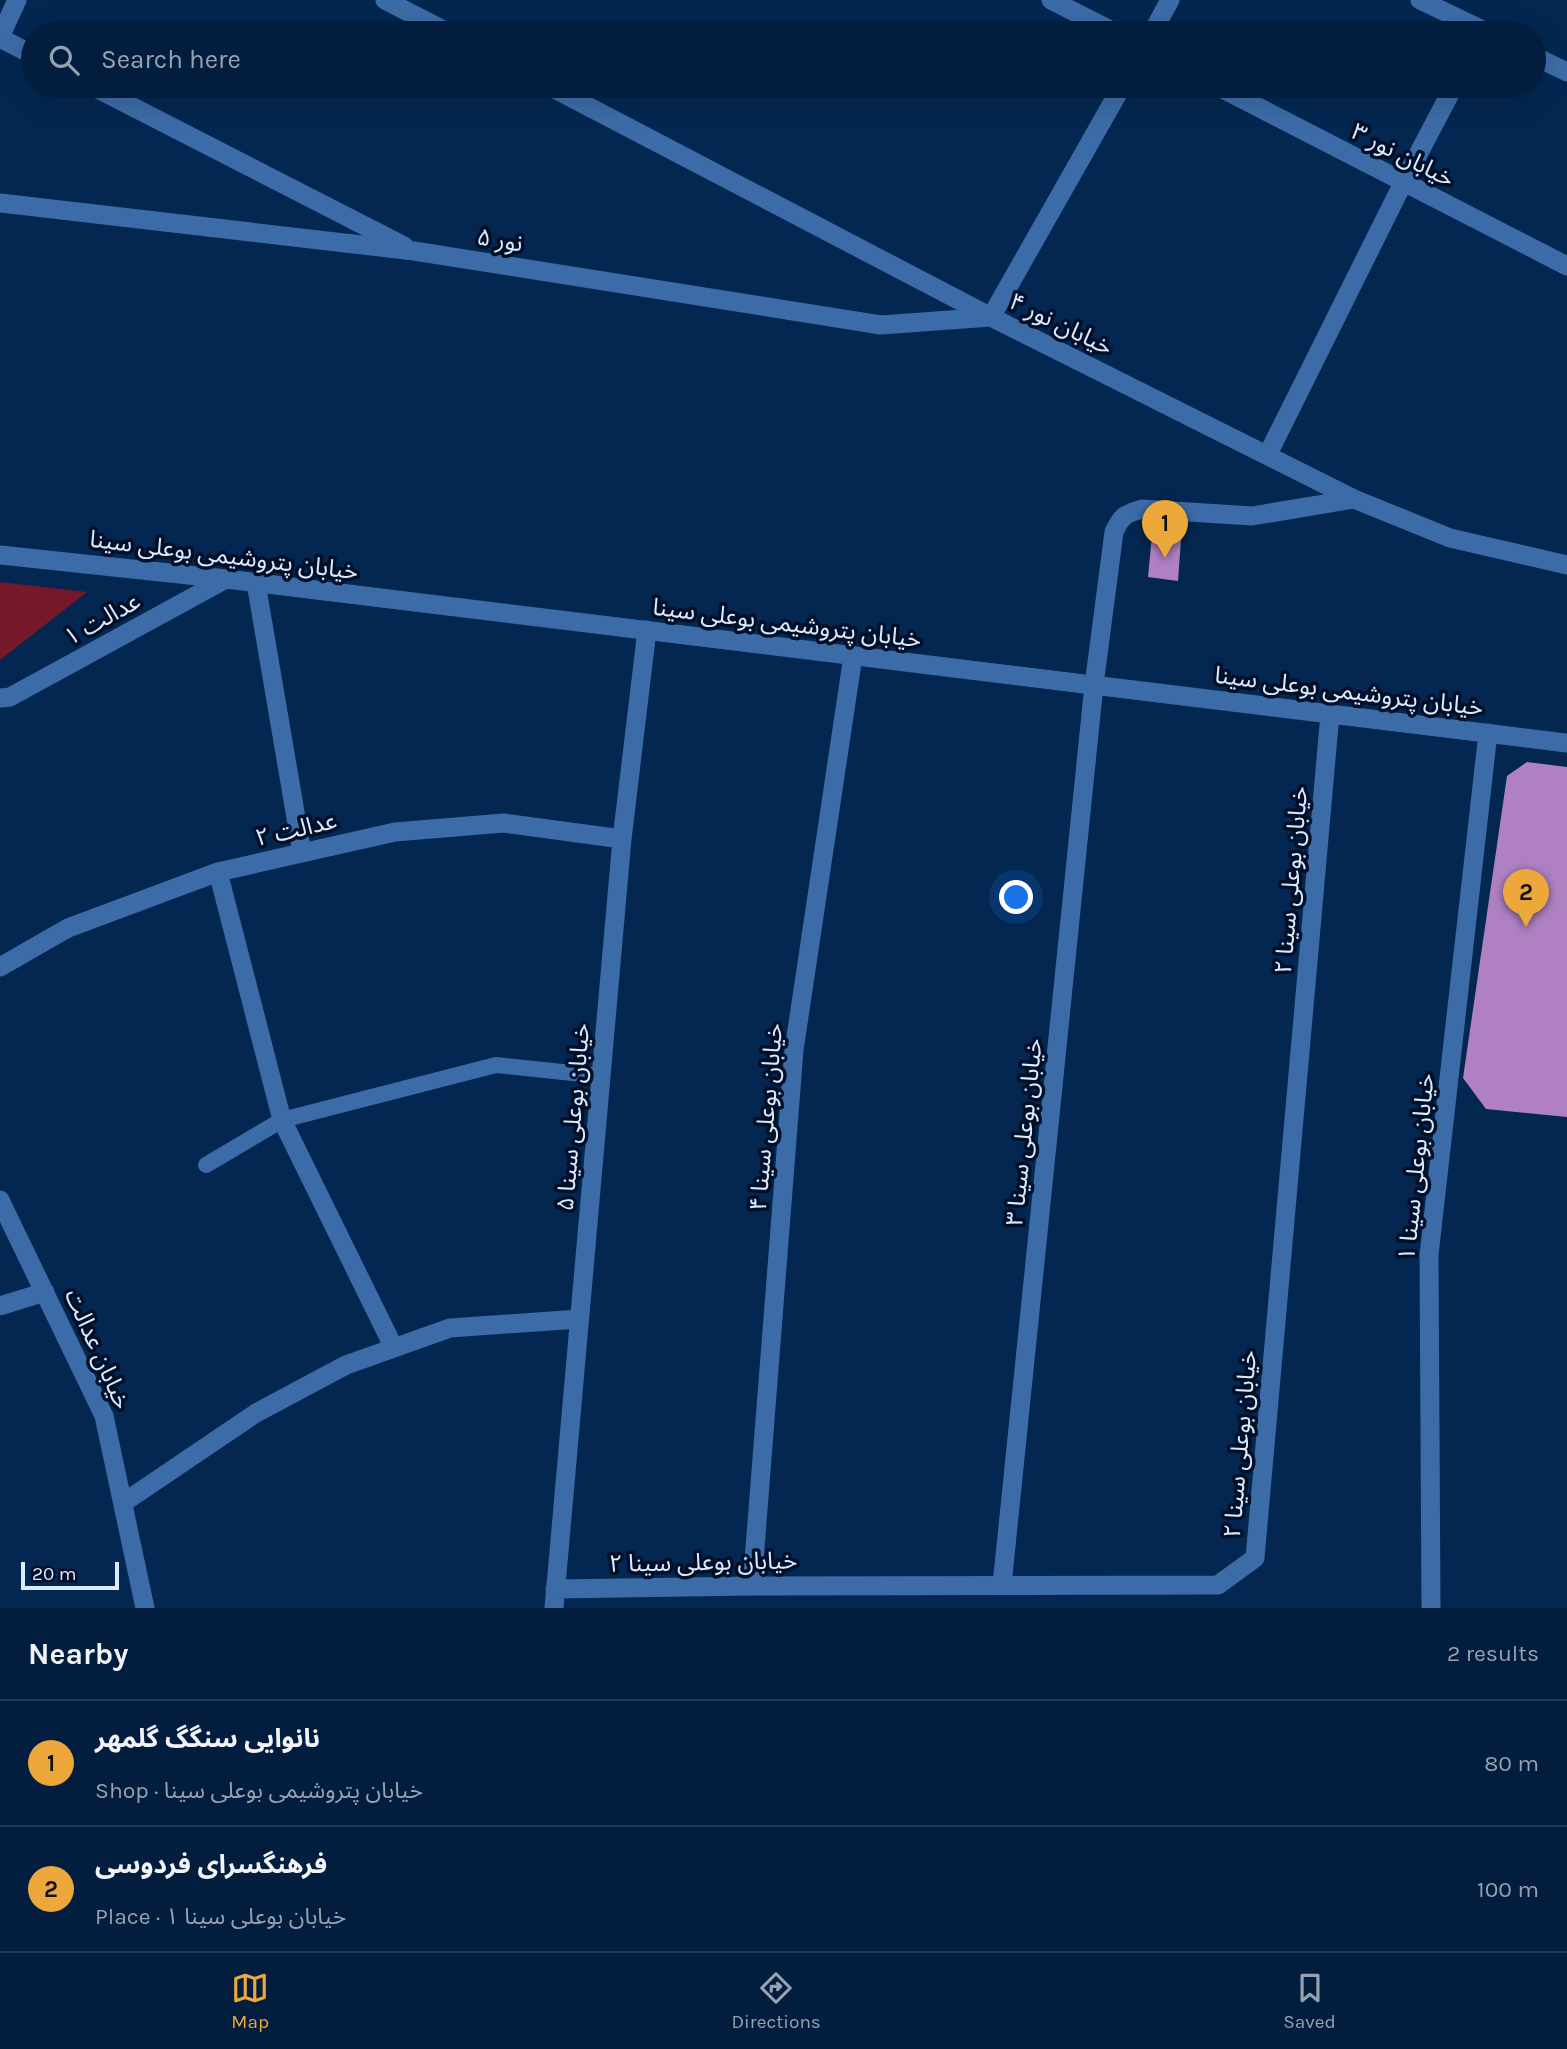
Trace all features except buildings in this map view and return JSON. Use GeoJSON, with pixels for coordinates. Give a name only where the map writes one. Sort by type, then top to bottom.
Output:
{"type":"FeatureCollection","features":[{"type":"Feature","properties":{"kind":"street"},"geometry":{"type":"LineString","coordinates":[[17,0],[0,38],[21,49]]}},
{"type":"Feature","properties":{"kind":"street"},"geometry":{"type":"LineString","coordinates":[[386,0],[426,21]]}},
{"type":"Feature","properties":{"kind":"street"},"geometry":{"type":"LineString","coordinates":[[1051,0],[1092,21]]}},
{"type":"Feature","properties":{"kind":"street"},"geometry":{"type":"LineString","coordinates":[[1159,21],[1170,0]]}},
{"type":"Feature","properties":{"kind":"street"},"geometry":{"type":"LineString","coordinates":[[1420,0],[1463,21]]}},
{"type":"Feature","properties":{"kind":"street"},"geometry":{"type":"LineString","coordinates":[[1546,61],[1567,72]]}},
{"type":"Feature","properties":{"kind":"street"},"geometry":{"type":"LineString","coordinates":[[115,98],[414,251]]}},
{"type":"Feature","properties":{"kind":"street","name":"خیابان نور ۴"},"geometry":{"type":"LineString","coordinates":[[572,98],[991,317],[1354,499],[1450,538],[1567,565]]}},
{"type":"Feature","properties":{"kind":"street"},"geometry":{"type":"LineString","coordinates":[[991,317],[1115,98]]}},
{"type":"Feature","properties":{"kind":"street","name":"خیابان نور ۳"},"geometry":{"type":"LineString","coordinates":[[1240,98],[1567,266]]}},
{"type":"Feature","properties":{"kind":"street"},"geometry":{"type":"LineString","coordinates":[[1268,454],[1448,98]]}},
{"type":"Feature","properties":{"kind":"street","name":"نور ۵"},"geometry":{"type":"LineString","coordinates":[[0,203],[414,251],[881,325],[991,317]]}},
{"type":"Feature","properties":{"kind":"street","name":"خیابان بوعلی سینا ۳"},"geometry":{"type":"LineString","coordinates":[[1002,1585],[1094,685],[1114,533],[1125,514],[1142,509],[1252,516],[1354,499]]}},
{"type":"Feature","properties":{"kind":"street","name":"خیابان پتروشیمی بوعلی سینا"},"geometry":{"type":"LineString","coordinates":[[0,555],[226,579],[1567,743]]}},
{"type":"Feature","properties":{"kind":"street","name":"عدالت ۱"},"geometry":{"type":"LineString","coordinates":[[0,698],[10,697],[226,579]]}},
{"type":"Feature","properties":{"kind":"street"},"geometry":{"type":"LineString","coordinates":[[256,583],[302,853]]}},
{"type":"Feature","properties":{"kind":"street","name":"خیابان بوعلی سینا ۵"},"geometry":{"type":"LineString","coordinates":[[555,1598],[622,839],[647,630]]}},
{"type":"Feature","properties":{"kind":"street","name":"خیابان بوعلی سینا ۴"},"geometry":{"type":"LineString","coordinates":[[752,1586],[794,1050],[853,656]]}},
{"type":"Feature","properties":{"kind":"street","name":"خیابان بوعلی سینا ۲"},"geometry":{"type":"LineString","coordinates":[[555,1598],[752,1586],[1217,1585],[1255,1558],[1330,714]]}},
{"type":"Feature","properties":{"kind":"street","name":"خیابان بوعلی سینا ۱"},"geometry":{"type":"LineString","coordinates":[[1431,1608],[1429,1255],[1488,733]]}},
{"type":"Feature","properties":{"kind":"street","name":"عدالت ۲"},"geometry":{"type":"LineString","coordinates":[[0,967],[68,928],[218,872],[395,832],[504,823],[622,839]]}},
{"type":"Feature","properties":{"kind":"street"},"geometry":{"type":"LineString","coordinates":[[218,872],[282,1120],[394,1348]]}},
{"type":"Feature","properties":{"kind":"street","name":"خیابان عدالت"},"geometry":{"type":"LineString","coordinates":[[0,1200],[104,1416],[145,1608]]}},
{"type":"Feature","properties":{"kind":"street"},"geometry":{"type":"LineString","coordinates":[[0,1307],[45,1292]]}},
{"type":"Feature","properties":{"kind":"street"},"geometry":{"type":"LineString","coordinates":[[123,1503],[256,1413],[346,1366],[450,1328],[579,1319]]}},
{"type":"Feature","properties":{"kind":"lane"},"geometry":{"type":"LineString","coordinates":[[206,1165],[282,1120],[496,1065],[601,1076]]}},
{"type":"Feature","properties":{"kind":"shaded area"},"geometry":{"type":"Polygon","coordinates":[[[0,582],[87,592],[0,660],[0,582]]]}},
{"type":"Feature","properties":{"kind":"place","name":"نانوایی سنگگ گلمهر"},"geometry":{"type":"Point","coordinates":[1165,558]}},
{"type":"Feature","properties":{"kind":"place","name":"فرهنگسرای فردوسی"},"geometry":{"type":"Point","coordinates":[1526,927]}}]}
